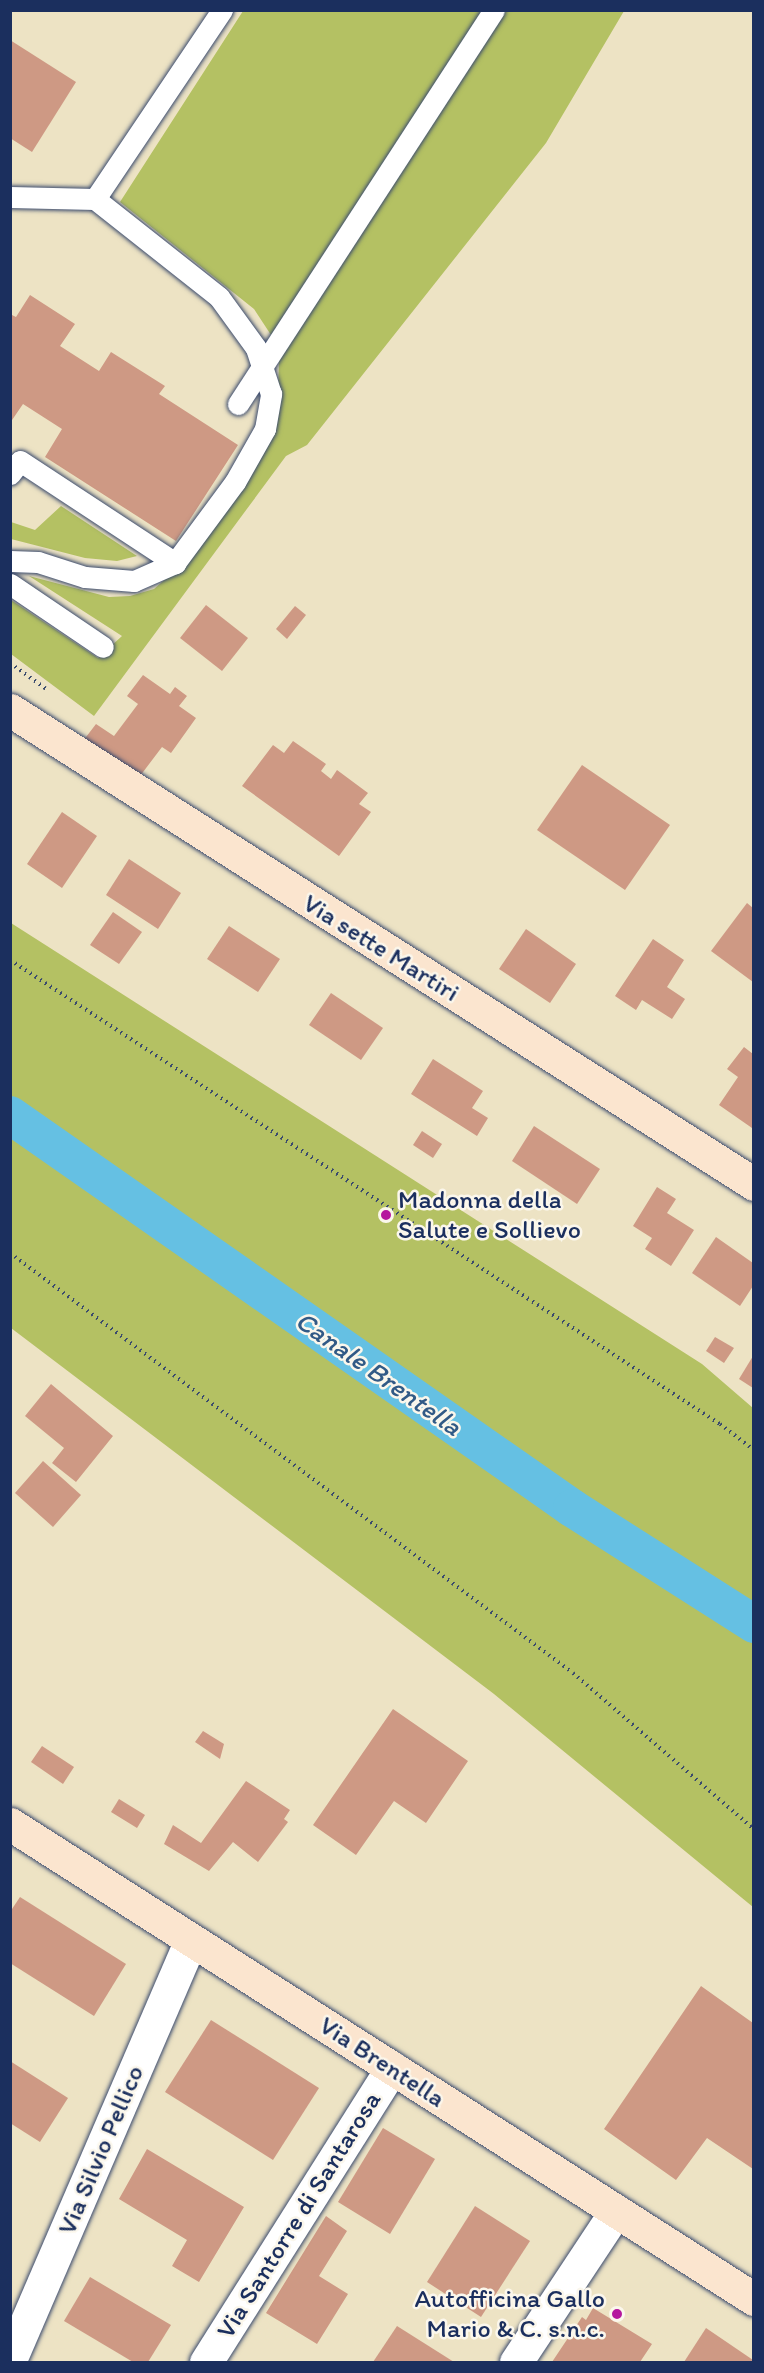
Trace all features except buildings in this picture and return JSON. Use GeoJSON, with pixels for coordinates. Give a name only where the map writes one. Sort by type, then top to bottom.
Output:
{"type":"FeatureCollection","features":[{"type":"Feature","properties":{"kind":"main road","name":"Via sette Martiri"},"geometry":{"type":"LineString","coordinates":[[10,710],[753,1184]]}},
{"type":"Feature","properties":{"kind":"main road","name":"Via Brentella"},"geometry":{"type":"LineString","coordinates":[[13,1832],[191,1940],[753,2299]]}},
{"type":"Feature","properties":{"kind":"street","name":"Via Silvio Pellico"},"geometry":{"type":"LineString","coordinates":[[10,2360],[191,1940]]}},
{"type":"Feature","properties":{"kind":"street","name":"Via Santorre di Santarosa"},"geometry":{"type":"LineString","coordinates":[[206,2362],[392,2068]]}},
{"type":"Feature","properties":{"kind":"street"},"geometry":{"type":"LineString","coordinates":[[516,2362],[616,2211]]}},
{"type":"Feature","properties":{"kind":"lane"},"geometry":{"type":"LineString","coordinates":[[95,199],[222,10]]}},
{"type":"Feature","properties":{"kind":"lane"},"geometry":{"type":"LineString","coordinates":[[238,404],[494,10]]}},
{"type":"Feature","properties":{"kind":"lane"},"geometry":{"type":"LineString","coordinates":[[10,197],[95,199],[219,297],[256,348],[271,394],[265,429],[234,482],[175,563],[134,581],[85,577],[38,562],[10,561]]}},
{"type":"Feature","properties":{"kind":"lane"},"geometry":{"type":"LineString","coordinates":[[10,474],[20,460],[175,563]]}},
{"type":"Feature","properties":{"kind":"lane"},"geometry":{"type":"LineString","coordinates":[[10,584],[103,647]]}},
{"type":"Feature","properties":{"kind":"path"},"geometry":{"type":"LineString","coordinates":[[10,663],[56,696]]}},
{"type":"Feature","properties":{"kind":"path"},"geometry":{"type":"LineString","coordinates":[[10,960],[720,1424],[753,1450]]}},
{"type":"Feature","properties":{"kind":"path"},"geometry":{"type":"LineString","coordinates":[[10,1253],[573,1673],[753,1829]]}},
{"type":"Feature","properties":{"kind":"green space"},"geometry":{"type":"Polygon","coordinates":[[[243,11],[485,11],[271,335],[254,309],[120,202],[243,11]]]}},
{"type":"Feature","properties":{"kind":"green space"},"geometry":{"type":"Polygon","coordinates":[[[504,11],[624,11],[546,143],[307,445],[286,456],[94,716],[11,654],[11,600],[98,658],[122,636],[29,576],[109,597],[130,596],[154,589],[186,561],[256,465],[277,426],[279,360],[504,11]]]}},
{"type":"Feature","properties":{"kind":"green space"},"geometry":{"type":"Polygon","coordinates":[[[61,506],[137,556],[117,561],[85,558],[11,539],[11,522],[35,530],[61,506]]]}},
{"type":"Feature","properties":{"kind":"green space"},"geometry":{"type":"Polygon","coordinates":[[[11,923],[702,1364],[753,1408],[753,1907],[494,1694],[11,1328],[11,923]]]}},
{"type":"Feature","properties":{"kind":"waterway","name":"Canale Brentella"},"geometry":{"type":"LineString","coordinates":[[10,1115],[572,1508],[754,1624]]}},
{"type":"Feature","properties":{"kind":"place","name":"Madonna della Salute e Sollievo"},"geometry":{"type":"Point","coordinates":[386,1215]}},
{"type":"Feature","properties":{"kind":"place","name":"Autofficina Gallo Mario & C. s.n.c."},"geometry":{"type":"Point","coordinates":[617,2314]}}]}
